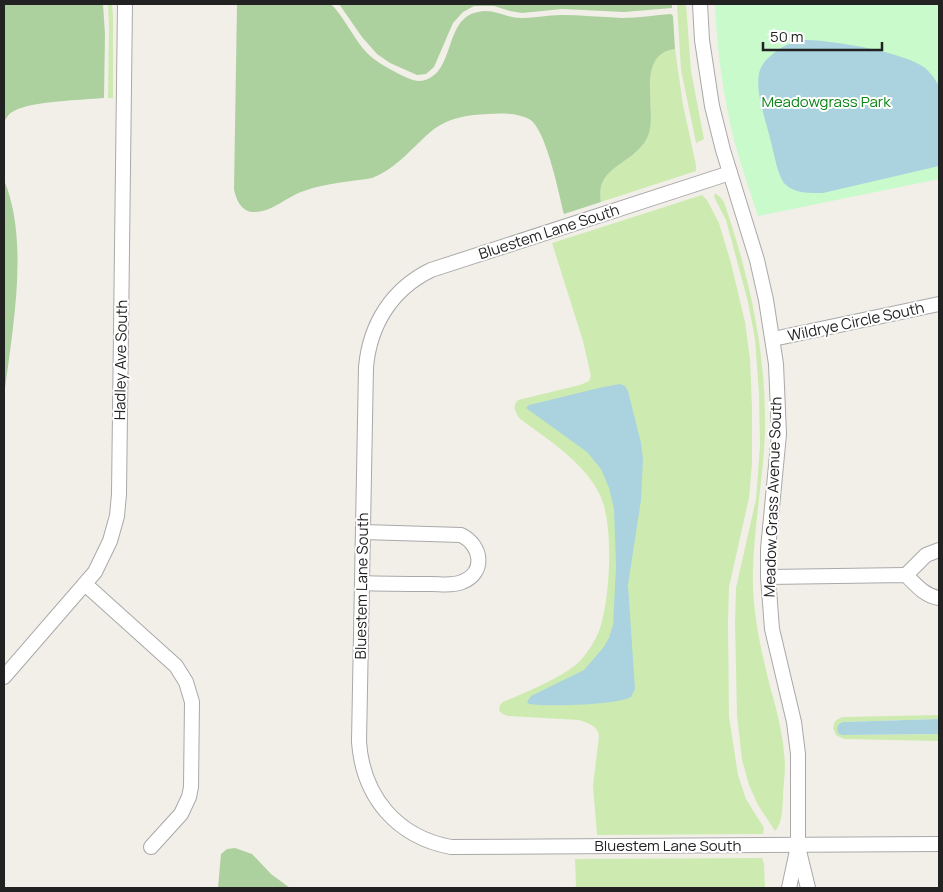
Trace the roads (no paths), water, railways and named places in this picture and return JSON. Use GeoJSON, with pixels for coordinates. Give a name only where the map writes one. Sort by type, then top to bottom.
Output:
{"type":"FeatureCollection","features":[{"type":"Feature","properties":{"kind":"street","name":"Hadley Ave South"},"geometry":{"type":"LineString","coordinates":[[4,677],[85,584],[102,561],[114,528],[118,504],[125,4]]}},
{"type":"Feature","properties":{"kind":"street","name":"Meadow Grass Avenue South"},"geometry":{"type":"LineString","coordinates":[[700,4],[702,40],[710,95],[730,173],[757,260],[766,300],[777,383],[779,434],[768,549],[768,577],[772,629],[797,738],[799,780],[798,846],[789,888]]}},
{"type":"Feature","properties":{"kind":"street","name":"Bluestem Lane South"},"geometry":{"type":"LineString","coordinates":[[730,173],[446,265],[420,276],[401,290],[379,319],[371,338],[366,360],[359,742],[362,767],[370,789],[393,818],[416,835],[440,845],[465,848],[939,844]]}},
{"type":"Feature","properties":{"kind":"street","name":"Wildrye Circle South"},"geometry":{"type":"LineString","coordinates":[[772,339],[939,304]]}},
{"type":"Feature","properties":{"kind":"street"},"geometry":{"type":"LineString","coordinates":[[362,532],[461,535],[470,540],[475,546],[479,562],[476,571],[471,577],[464,582],[456,584],[362,583]]}},
{"type":"Feature","properties":{"kind":"street"},"geometry":{"type":"LineString","coordinates":[[906,575],[926,555],[939,550]]}},
{"type":"Feature","properties":{"kind":"street"},"geometry":{"type":"LineString","coordinates":[[768,577],[906,575],[923,591],[932,597],[939,598]]}},
{"type":"Feature","properties":{"kind":"street"},"geometry":{"type":"LineString","coordinates":[[85,584],[176,666],[186,682],[191,697],[190,792],[179,817],[151,847]]}},
{"type":"Feature","properties":{"kind":"street","name":"Meadow Grass Avenue South"},"geometry":{"type":"LineString","coordinates":[[798,846],[808,888]]}},
{"type":"Feature","properties":{"kind":"water"},"geometry":{"type":"Polygon","coordinates":[[[805,40],[832,42],[885,52],[915,62],[925,68],[939,86],[939,166],[823,193],[799,191],[786,185],[779,171],[762,108],[758,81],[761,68],[769,57],[788,44],[805,40]]]}},
{"type":"Feature","properties":{"kind":"water"},"geometry":{"type":"Polygon","coordinates":[[[620,384],[625,386],[628,391],[643,459],[641,500],[628,585],[635,689],[631,697],[612,702],[565,705],[529,704],[527,702],[531,696],[584,670],[603,648],[609,638],[613,625],[616,567],[614,509],[609,488],[601,469],[587,452],[526,408],[529,405],[620,384]]]}},
{"type":"Feature","properties":{"kind":"water"},"geometry":{"type":"Polygon","coordinates":[[[939,719],[939,734],[842,735],[838,733],[837,728],[843,722],[939,719]]]}},
{"type":"Feature","properties":{"kind":"park label","name":"Meadowgrass Park"},"geometry":{"type":"Point","coordinates":[826,102]}}]}
